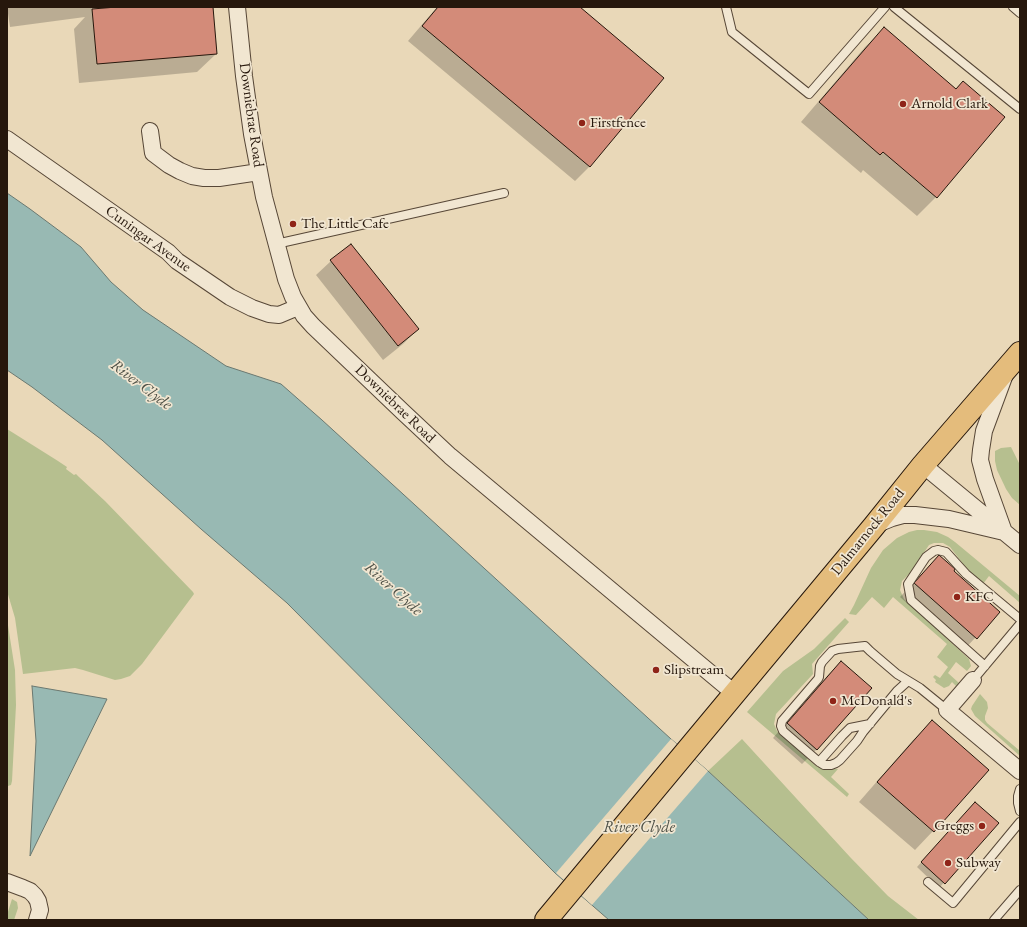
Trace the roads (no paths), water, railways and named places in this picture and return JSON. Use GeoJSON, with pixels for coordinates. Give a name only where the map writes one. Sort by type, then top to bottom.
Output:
{"type":"FeatureCollection","features":[{"type":"Feature","properties":{"kind":"main road","name":"Dalmarnock Road"},"geometry":{"type":"LineString","coordinates":[[546,920],[923,465],[1014,360]]}},
{"type":"Feature","properties":{"kind":"street","name":"Downiebrae Road"},"geometry":{"type":"LineString","coordinates":[[237,7],[252,134],[264,197],[289,287],[304,316],[429,437],[492,492],[734,694]]}},
{"type":"Feature","properties":{"kind":"street"},"geometry":{"type":"LineString","coordinates":[[150,131],[154,153],[169,165],[192,176],[219,178],[259,172]]}},
{"type":"Feature","properties":{"kind":"street","name":"Cuningar Avenue"},"geometry":{"type":"LineString","coordinates":[[7,139],[230,297],[252,308],[269,314],[279,314],[298,307]]}},
{"type":"Feature","properties":{"kind":"street"},"geometry":{"type":"LineString","coordinates":[[1004,532],[985,479],[980,460],[984,431],[1014,360]]}},
{"type":"Feature","properties":{"kind":"street"},"geometry":{"type":"LineString","coordinates":[[923,465],[1020,545]]}},
{"type":"Feature","properties":{"kind":"street"},"geometry":{"type":"LineString","coordinates":[[874,526],[903,515],[915,515],[949,519],[1004,532]]}},
{"type":"Feature","properties":{"kind":"street"},"geometry":{"type":"LineString","coordinates":[[973,680],[947,710],[1020,772]]}},
{"type":"Feature","properties":{"kind":"street"},"geometry":{"type":"LineString","coordinates":[[7,882],[30,891],[35,896],[40,910],[37,920]]}},
{"type":"Feature","properties":{"kind":"lane"},"geometry":{"type":"LineString","coordinates":[[726,7],[732,32],[809,94],[885,7]]}},
{"type":"Feature","properties":{"kind":"lane"},"geometry":{"type":"LineString","coordinates":[[894,7],[1020,109]]}},
{"type":"Feature","properties":{"kind":"lane"},"geometry":{"type":"LineString","coordinates":[[1013,7],[1020,13]]}},
{"type":"Feature","properties":{"kind":"lane"},"geometry":{"type":"LineString","coordinates":[[276,244],[504,193]]}},
{"type":"Feature","properties":{"kind":"lane"},"geometry":{"type":"LineString","coordinates":[[985,666],[911,600],[908,584],[926,557],[934,551],[942,550],[946,552],[966,574],[1020,619]]}},
{"type":"Feature","properties":{"kind":"lane"},"geometry":{"type":"LineString","coordinates":[[973,680],[1020,624]]}},
{"type":"Feature","properties":{"kind":"lane"},"geometry":{"type":"LineString","coordinates":[[908,681],[897,691],[857,741],[836,763],[827,766],[819,762],[784,731],[781,726],[782,721],[818,679],[822,662],[832,651],[838,648],[865,646],[897,674],[920,688],[947,710]]}},
{"type":"Feature","properties":{"kind":"lane"},"geometry":{"type":"LineString","coordinates":[[819,762],[850,728],[870,724]]}},
{"type":"Feature","properties":{"kind":"lane"},"geometry":{"type":"LineString","coordinates":[[1020,789],[1018,796],[1020,811]]}},
{"type":"Feature","properties":{"kind":"lane"},"geometry":{"type":"LineString","coordinates":[[928,882],[954,903],[1020,822]]}},
{"type":"Feature","properties":{"kind":"lane"},"geometry":{"type":"LineString","coordinates":[[994,920],[1020,890]]}},
{"type":"Feature","properties":{"kind":"water","name":"River Clyde"},"geometry":{"type":"Polygon","coordinates":[[[7,193],[81,247],[111,282],[143,310],[226,366],[281,384],[708,771],[869,920],[609,920],[555,873],[287,603],[201,529],[102,440],[7,370],[7,193]]]}},
{"type":"Feature","properties":{"kind":"water"},"geometry":{"type":"Polygon","coordinates":[[[32,686],[107,699],[30,856],[36,741],[32,686]]]}},
{"type":"Feature","properties":{"kind":"place","name":"Arnold Clark"},"geometry":{"type":"Point","coordinates":[903,104]}},
{"type":"Feature","properties":{"kind":"place","name":"Firstfence"},"geometry":{"type":"Point","coordinates":[582,123]}},
{"type":"Feature","properties":{"kind":"place","name":"The Little Cafe"},"geometry":{"type":"Point","coordinates":[293,224]}},
{"type":"Feature","properties":{"kind":"place","name":"KFC"},"geometry":{"type":"Point","coordinates":[957,597]}},
{"type":"Feature","properties":{"kind":"place","name":"Slipstream"},"geometry":{"type":"Point","coordinates":[656,670]}},
{"type":"Feature","properties":{"kind":"place","name":"McDonald's"},"geometry":{"type":"Point","coordinates":[833,701]}},
{"type":"Feature","properties":{"kind":"place","name":"Greggs"},"geometry":{"type":"Point","coordinates":[982,826]}},
{"type":"Feature","properties":{"kind":"place","name":"Subway"},"geometry":{"type":"Point","coordinates":[948,863]}}]}
